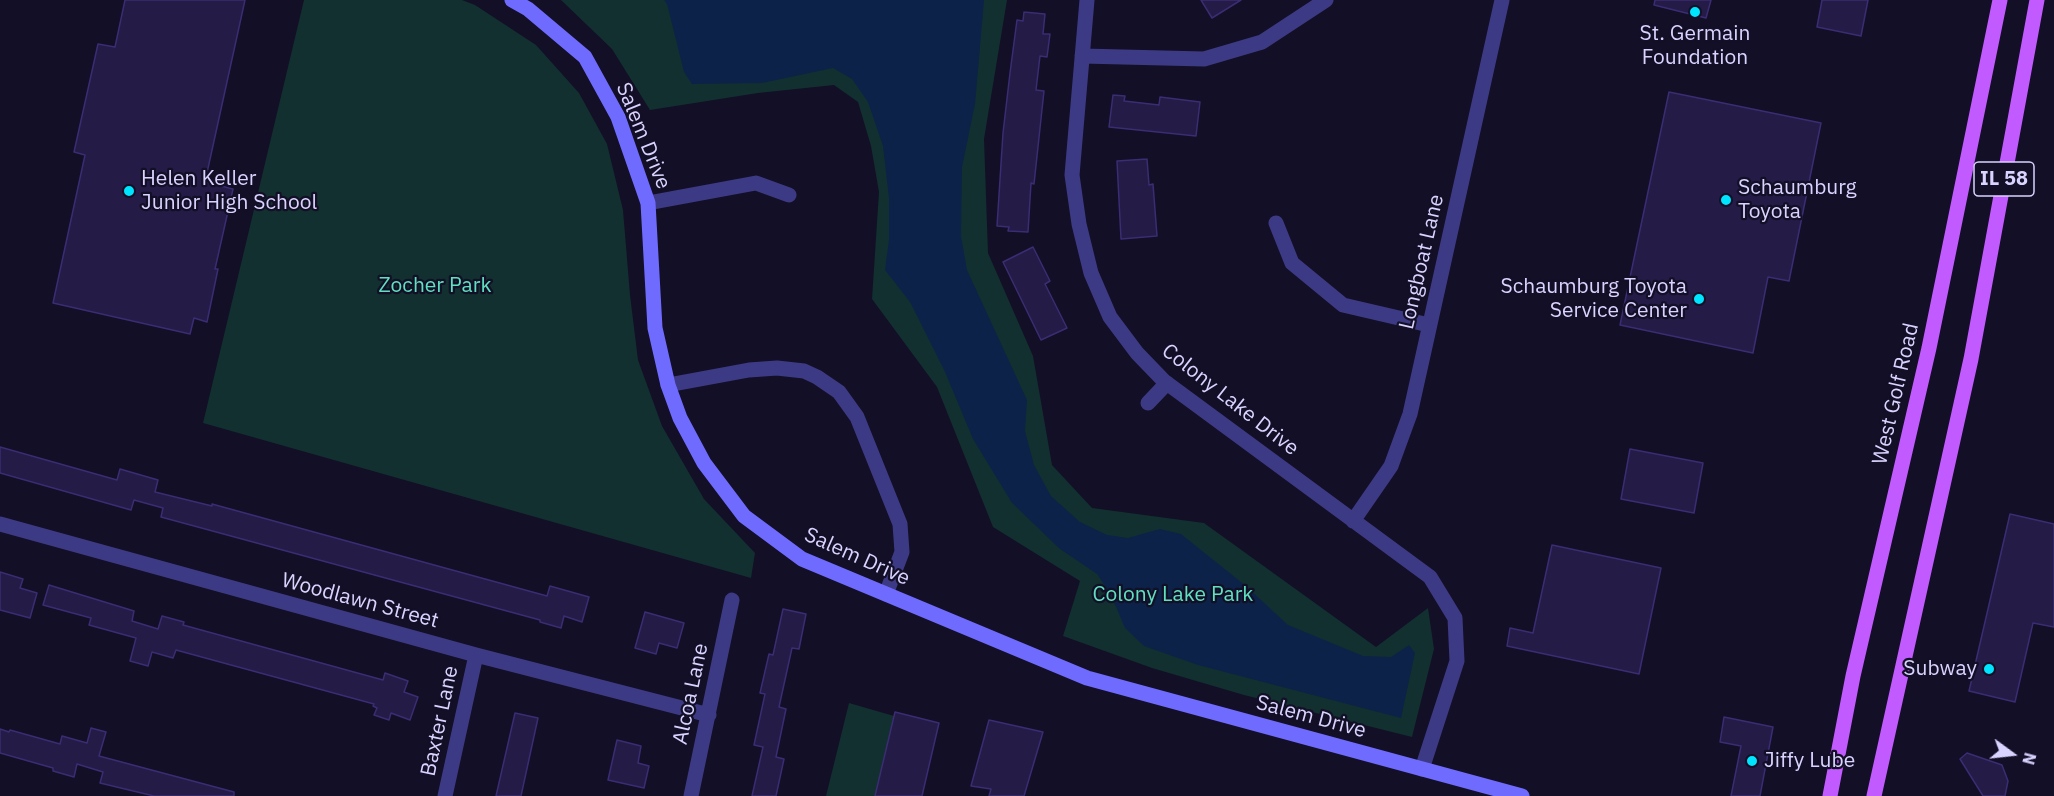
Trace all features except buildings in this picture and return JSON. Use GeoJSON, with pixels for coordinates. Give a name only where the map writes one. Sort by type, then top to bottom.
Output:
{"type":"FeatureCollection","features":[{"type":"Feature","properties":{"kind":"main road","name":"West Golf Road"},"geometry":{"type":"LineString","coordinates":[[1830,796],[1853,676],[1929,348],[2000,0]]}},
{"type":"Feature","properties":{"kind":"main road","name":"IL 58"},"geometry":{"type":"LineString","coordinates":[[1874,796],[1971,359],[2037,0]]}},
{"type":"Feature","properties":{"kind":"street","name":"Salem Drive"},"geometry":{"type":"LineString","coordinates":[[512,0],[528,9],[585,57],[618,117],[648,203],[655,328],[668,385],[680,418],[704,463],[744,516],[802,560],[1087,678],[1522,796]]}},
{"type":"Feature","properties":{"kind":"street","name":"Colony Lake Drive"},"geometry":{"type":"LineString","coordinates":[[1087,0],[1072,175],[1079,224],[1091,273],[1110,317],[1137,353],[1167,383],[1430,576],[1455,618],[1456,661],[1422,769]]}},
{"type":"Feature","properties":{"kind":"street"},"geometry":{"type":"LineString","coordinates":[[1082,56],[1204,59],[1262,42],[1326,0]]}},
{"type":"Feature","properties":{"kind":"street","name":"Longboat Lane"},"geometry":{"type":"LineString","coordinates":[[1353,521],[1391,466],[1410,414],[1502,0]]}},
{"type":"Feature","properties":{"kind":"street"},"geometry":{"type":"LineString","coordinates":[[648,203],[756,183],[789,195]]}},
{"type":"Feature","properties":{"kind":"street"},"geometry":{"type":"LineString","coordinates":[[1276,223],[1292,264],[1343,305],[1429,325]]}},
{"type":"Feature","properties":{"kind":"street"},"geometry":{"type":"LineString","coordinates":[[668,385],[748,370],[777,368],[804,371],[839,392],[857,417],[900,524],[902,552],[886,594]]}},
{"type":"Feature","properties":{"kind":"street"},"geometry":{"type":"LineString","coordinates":[[1148,403],[1167,383]]}},
{"type":"Feature","properties":{"kind":"street","name":"Woodlawn Street"},"geometry":{"type":"LineString","coordinates":[[0,524],[476,655],[709,715]]}},
{"type":"Feature","properties":{"kind":"street","name":"Alcoa Lane"},"geometry":{"type":"LineString","coordinates":[[691,796],[732,600]]}},
{"type":"Feature","properties":{"kind":"street","name":"Baxter Lane"},"geometry":{"type":"LineString","coordinates":[[445,796],[476,655]]}},
{"type":"Feature","properties":{"kind":"green space","name":"Zocher Park"},"geometry":{"type":"Polygon","coordinates":[[[304,0],[462,0],[475,5],[536,45],[579,93],[607,144],[623,210],[638,360],[662,426],[704,499],[755,553],[751,578],[203,423],[304,0]]]}},
{"type":"Feature","properties":{"kind":"green space","name":"Colony Lake Park"},"geometry":{"type":"Polygon","coordinates":[[[561,0],[1007,0],[984,139],[988,253],[1033,356],[1052,465],[1092,508],[1204,523],[1376,647],[1428,608],[1434,649],[1412,737],[1244,695],[1152,668],[1063,636],[1080,581],[993,527],[937,387],[872,299],[879,192],[871,146],[858,102],[834,85],[758,93],[650,110],[612,49],[561,0]]]}},
{"type":"Feature","properties":{"kind":"green space"},"geometry":{"type":"Polygon","coordinates":[[[849,703],[894,716],[875,796],[826,796],[849,703]]]}},
{"type":"Feature","properties":{"kind":"water","name":"Colony Lake Park"},"geometry":{"type":"Polygon","coordinates":[[[664,0],[984,0],[975,104],[962,167],[961,236],[967,270],[1027,400],[1025,431],[1034,465],[1051,496],[1080,522],[1107,535],[1128,538],[1160,529],[1181,534],[1246,586],[1288,625],[1363,656],[1391,657],[1409,645],[1415,653],[1401,718],[1198,665],[1144,646],[1125,628],[1111,595],[1097,574],[1060,549],[1012,503],[973,439],[945,372],[910,302],[885,270],[889,240],[889,198],[883,146],[868,102],[852,79],[833,68],[762,83],[692,84],[684,72],[667,4],[664,0]]]}},
{"type":"Feature","properties":{"kind":"place","name":"St. Germain Foundation"},"geometry":{"type":"Point","coordinates":[1695,12]}},
{"type":"Feature","properties":{"kind":"place","name":"Helen Keller Junior High School"},"geometry":{"type":"Point","coordinates":[129,191]}},
{"type":"Feature","properties":{"kind":"place","name":"Schaumburg Toyota"},"geometry":{"type":"Point","coordinates":[1726,200]}},
{"type":"Feature","properties":{"kind":"place","name":"Schaumburg Toyota Service Center"},"geometry":{"type":"Point","coordinates":[1699,299]}},
{"type":"Feature","properties":{"kind":"place","name":"Subway"},"geometry":{"type":"Point","coordinates":[1989,669]}},
{"type":"Feature","properties":{"kind":"place","name":"Jiffy Lube"},"geometry":{"type":"Point","coordinates":[1752,761]}}]}
